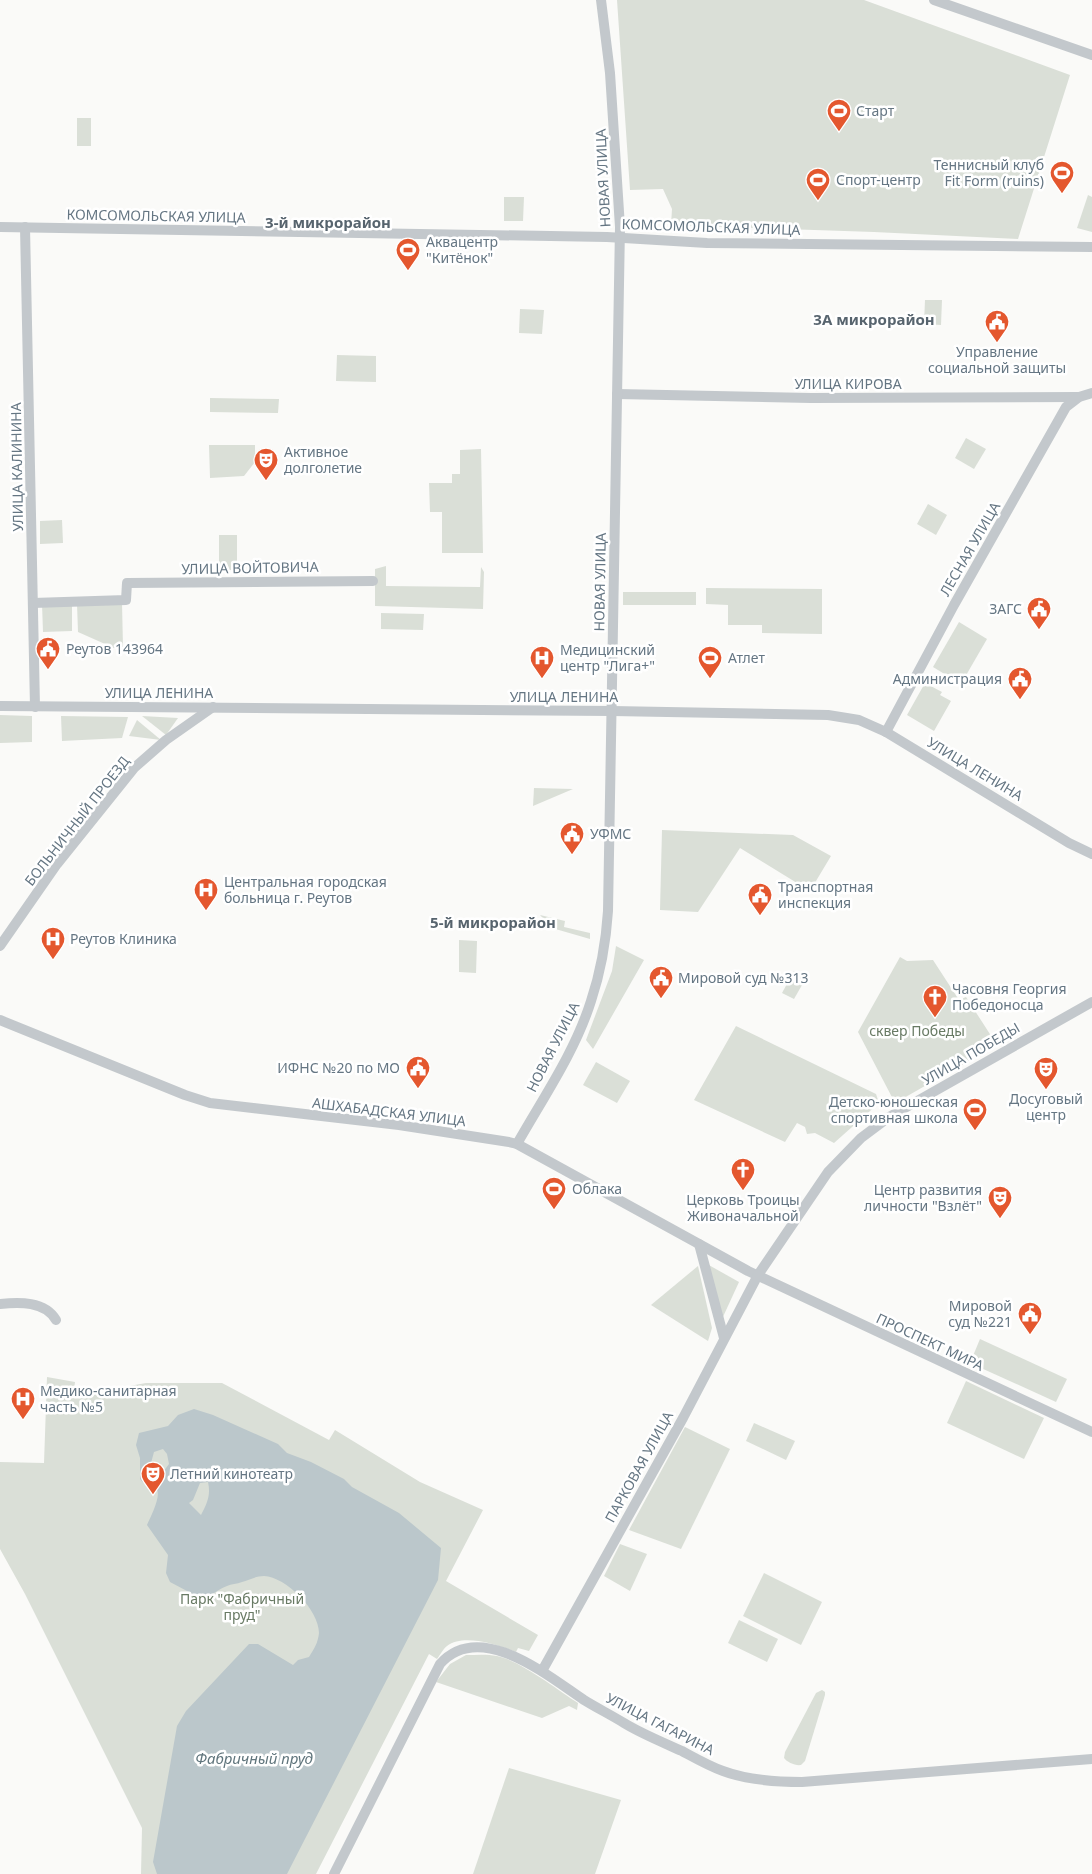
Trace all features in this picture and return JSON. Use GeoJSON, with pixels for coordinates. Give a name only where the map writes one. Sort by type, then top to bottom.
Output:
{"type":"FeatureCollection","features":[{"type":"Feature","properties":{"kind":"street","name":"НОВАЯ УЛИЦА"},"geometry":{"type":"LineString","coordinates":[[517,1144],[568,1054],[586,1017],[601,969],[606,938],[609,895],[619,238],[610,73],[602,0]]}},
{"type":"Feature","properties":{"kind":"street"},"geometry":{"type":"LineString","coordinates":[[934,0],[1092,55]]}},
{"type":"Feature","properties":{"kind":"street","name":"КОМСОМОЛЬСКАЯ УЛИЦА"},"geometry":{"type":"LineString","coordinates":[[0,227],[619,238],[663,241],[1092,247]]}},
{"type":"Feature","properties":{"kind":"street","name":"УЛИЦА КАЛИНИНА"},"geometry":{"type":"LineString","coordinates":[[25,227],[36,707]]}},
{"type":"Feature","properties":{"kind":"street","name":"ЛЕСНАЯ УЛИЦА"},"geometry":{"type":"LineString","coordinates":[[886,732],[958,597],[1062,414],[1079,397],[1092,393]]}},
{"type":"Feature","properties":{"kind":"street","name":"УЛИЦА КИРОВА"},"geometry":{"type":"LineString","coordinates":[[617,394],[811,398],[1079,397]]}},
{"type":"Feature","properties":{"kind":"street","name":"УЛИЦА ВОЙТОВИЧА"},"geometry":{"type":"LineString","coordinates":[[33,603],[126,600],[127,583],[373,580]]}},
{"type":"Feature","properties":{"kind":"street","name":"УЛИЦА ЛЕНИНА"},"geometry":{"type":"LineString","coordinates":[[0,706],[817,714],[859,720],[886,732],[1069,843],[1092,854]]}},
{"type":"Feature","properties":{"kind":"street","name":"БОЛЬНИЧНЫЙ ПРОЕЗД"},"geometry":{"type":"LineString","coordinates":[[0,946],[57,864],[134,768],[166,740],[213,707]]}},
{"type":"Feature","properties":{"kind":"street","name":"УЛИЦА ПОБЕДЫ"},"geometry":{"type":"LineString","coordinates":[[758,1275],[828,1172],[861,1138],[908,1105],[1092,1002]]}},
{"type":"Feature","properties":{"kind":"street","name":"АШХАБАДСКАЯ УЛИЦА"},"geometry":{"type":"LineString","coordinates":[[0,1020],[185,1095],[210,1103],[399,1125],[517,1144],[758,1275]]}},
{"type":"Feature","properties":{"kind":"street"},"geometry":{"type":"LineString","coordinates":[[699,1244],[724,1338]]}},
{"type":"Feature","properties":{"kind":"street","name":"ПАРКОВАЯ УЛИЦА"},"geometry":{"type":"LineString","coordinates":[[542,1671],[686,1412],[758,1275]]}},
{"type":"Feature","properties":{"kind":"street","name":"ПРОСПЕКТ МИРА"},"geometry":{"type":"LineString","coordinates":[[758,1275],[820,1306],[1092,1432]]}},
{"type":"Feature","properties":{"kind":"street"},"geometry":{"type":"LineString","coordinates":[[0,1304],[22,1302],[30,1304],[46,1309],[56,1320]]}},
{"type":"Feature","properties":{"kind":"street","name":"УЛИЦА ГАГАРИНА"},"geometry":{"type":"LineString","coordinates":[[334,1874],[440,1664],[448,1654],[462,1648],[497,1650],[530,1662],[586,1701],[634,1729],[724,1771],[756,1779],[802,1782],[1092,1759]]}},
{"type":"Feature","properties":{"kind":"green space","name":"Старт"},"geometry":{"type":"Polygon","coordinates":[[[617,0],[864,0],[1070,75],[1018,239],[671,225],[672,209],[663,189],[630,190],[617,0]]]}},
{"type":"Feature","properties":{"kind":"green space"},"geometry":{"type":"Polygon","coordinates":[[[77,118],[91,118],[91,146],[77,146],[77,118]]]}},
{"type":"Feature","properties":{"kind":"green space"},"geometry":{"type":"Polygon","coordinates":[[[1088,195],[1092,197],[1092,232],[1077,228],[1088,195]]]}},
{"type":"Feature","properties":{"kind":"green space"},"geometry":{"type":"Polygon","coordinates":[[[504,197],[524,197],[523,221],[504,221],[504,197]]]}},
{"type":"Feature","properties":{"kind":"green space"},"geometry":{"type":"Polygon","coordinates":[[[925,300],[942,300],[941,325],[924,324],[925,300]]]}},
{"type":"Feature","properties":{"kind":"green space"},"geometry":{"type":"Polygon","coordinates":[[[520,309],[544,310],[542,334],[519,333],[520,309]]]}},
{"type":"Feature","properties":{"kind":"green space"},"geometry":{"type":"Polygon","coordinates":[[[337,355],[376,356],[376,382],[336,381],[337,355]]]}},
{"type":"Feature","properties":{"kind":"green space"},"geometry":{"type":"Polygon","coordinates":[[[210,398],[279,399],[278,413],[210,412],[210,398]]]}},
{"type":"Feature","properties":{"kind":"green space"},"geometry":{"type":"Polygon","coordinates":[[[966,438],[986,449],[974,469],[955,458],[966,438]]]}},
{"type":"Feature","properties":{"kind":"green space"},"geometry":{"type":"Polygon","coordinates":[[[209,445],[255,445],[255,462],[244,476],[210,478],[209,445]]]}},
{"type":"Feature","properties":{"kind":"green space"},"geometry":{"type":"Polygon","coordinates":[[[481,449],[483,553],[442,553],[442,512],[430,512],[429,483],[452,483],[452,474],[460,474],[460,450],[481,449]]]}},
{"type":"Feature","properties":{"kind":"green space"},"geometry":{"type":"Polygon","coordinates":[[[928,504],[947,515],[936,535],[917,524],[928,504]]]}},
{"type":"Feature","properties":{"kind":"green space"},"geometry":{"type":"Polygon","coordinates":[[[62,520],[63,543],[40,544],[40,521],[62,520]]]}},
{"type":"Feature","properties":{"kind":"green space"},"geometry":{"type":"Polygon","coordinates":[[[219,535],[237,535],[237,570],[219,570],[219,535]]]}},
{"type":"Feature","properties":{"kind":"green space"},"geometry":{"type":"Polygon","coordinates":[[[386,566],[386,586],[480,587],[481,567],[484,572],[483,609],[375,606],[375,569],[386,566]]]}},
{"type":"Feature","properties":{"kind":"green space"},"geometry":{"type":"Polygon","coordinates":[[[706,588],[822,589],[822,634],[762,633],[762,625],[728,625],[728,605],[706,604],[706,588]]]}},
{"type":"Feature","properties":{"kind":"green space"},"geometry":{"type":"Polygon","coordinates":[[[623,592],[696,592],[696,605],[623,605],[623,592]]]}},
{"type":"Feature","properties":{"kind":"green space"},"geometry":{"type":"Polygon","coordinates":[[[122,603],[123,647],[114,648],[78,632],[77,604],[122,603]]]}},
{"type":"Feature","properties":{"kind":"green space"},"geometry":{"type":"Polygon","coordinates":[[[42,604],[72,604],[72,631],[43,632],[42,604]]]}},
{"type":"Feature","properties":{"kind":"green space"},"geometry":{"type":"Polygon","coordinates":[[[381,613],[424,614],[423,630],[381,629],[381,613]]]}},
{"type":"Feature","properties":{"kind":"green space"},"geometry":{"type":"Polygon","coordinates":[[[959,622],[987,639],[961,684],[933,667],[959,622]]]}},
{"type":"Feature","properties":{"kind":"green space"},"geometry":{"type":"Polygon","coordinates":[[[925,683],[942,692],[940,695],[951,701],[934,731],[907,715],[925,683]]]}},
{"type":"Feature","properties":{"kind":"green space"},"geometry":{"type":"Polygon","coordinates":[[[0,715],[32,716],[32,742],[0,743],[0,715]]]}},
{"type":"Feature","properties":{"kind":"green space"},"geometry":{"type":"Polygon","coordinates":[[[61,716],[128,717],[122,738],[62,741],[61,716]]]}},
{"type":"Feature","properties":{"kind":"green space"},"geometry":{"type":"Polygon","coordinates":[[[142,716],[178,718],[166,735],[142,716]]]}},
{"type":"Feature","properties":{"kind":"green space"},"geometry":{"type":"Polygon","coordinates":[[[137,720],[161,740],[129,736],[137,720]]]}},
{"type":"Feature","properties":{"kind":"green space"},"geometry":{"type":"Polygon","coordinates":[[[534,788],[573,789],[533,806],[534,788]]]}},
{"type":"Feature","properties":{"kind":"green space"},"geometry":{"type":"Polygon","coordinates":[[[662,830],[793,835],[831,856],[810,891],[740,848],[698,912],[660,910],[662,830]]]}},
{"type":"Feature","properties":{"kind":"green space"},"geometry":{"type":"Polygon","coordinates":[[[540,915],[565,921],[564,927],[590,933],[590,939],[552,928],[540,915]]]}},
{"type":"Feature","properties":{"kind":"green space"},"geometry":{"type":"Polygon","coordinates":[[[459,940],[477,941],[476,973],[459,972],[459,940]]]}},
{"type":"Feature","properties":{"kind":"green space"},"geometry":{"type":"Polygon","coordinates":[[[616,946],[644,960],[593,1049],[586,1040],[612,971],[616,946]]]}},
{"type":"Feature","properties":{"kind":"green space","name":"сквер Победы"},"geometry":{"type":"Polygon","coordinates":[[[900,957],[907,961],[933,960],[959,1000],[966,997],[997,1045],[895,1103],[858,1032],[900,957]]]}},
{"type":"Feature","properties":{"kind":"green space"},"geometry":{"type":"Polygon","coordinates":[[[794,971],[806,978],[794,999],[782,993],[794,971]]]}},
{"type":"Feature","properties":{"kind":"green space"},"geometry":{"type":"Polygon","coordinates":[[[736,1026],[876,1094],[879,1103],[834,1143],[815,1133],[807,1134],[805,1127],[797,1123],[785,1142],[694,1100],[736,1026]]]}},
{"type":"Feature","properties":{"kind":"green space"},"geometry":{"type":"Polygon","coordinates":[[[596,1062],[630,1081],[617,1103],[583,1085],[596,1062]]]}},
{"type":"Feature","properties":{"kind":"green space"},"geometry":{"type":"Polygon","coordinates":[[[707,1264],[739,1282],[722,1319],[707,1264]]]}},
{"type":"Feature","properties":{"kind":"green space"},"geometry":{"type":"Polygon","coordinates":[[[698,1266],[712,1328],[708,1341],[651,1305],[698,1266]]]}},
{"type":"Feature","properties":{"kind":"green space"},"geometry":{"type":"Polygon","coordinates":[[[980,1339],[1067,1379],[1056,1402],[970,1363],[980,1339]]]}},
{"type":"Feature","properties":{"kind":"green space","name":"Парк \"Фабричный пруд\""},"geometry":{"type":"Polygon","coordinates":[[[47,1377],[75,1382],[74,1390],[117,1394],[118,1388],[146,1383],[222,1383],[329,1440],[335,1430],[420,1482],[483,1510],[446,1581],[538,1635],[529,1651],[518,1648],[516,1652],[500,1646],[472,1640],[462,1640],[447,1646],[437,1659],[429,1654],[316,1874],[141,1874],[142,1828],[25,1594],[0,1549],[0,1462],[44,1463],[47,1377]]]}},
{"type":"Feature","properties":{"kind":"green space"},"geometry":{"type":"Polygon","coordinates":[[[966,1381],[1044,1418],[1024,1459],[947,1423],[966,1381]]]}},
{"type":"Feature","properties":{"kind":"green space"},"geometry":{"type":"Polygon","coordinates":[[[754,1423],[795,1441],[786,1460],[746,1441],[754,1423]]]}},
{"type":"Feature","properties":{"kind":"green space"},"geometry":{"type":"Polygon","coordinates":[[[685,1427],[730,1449],[681,1549],[629,1530],[685,1427]]]}},
{"type":"Feature","properties":{"kind":"green space"},"geometry":{"type":"Polygon","coordinates":[[[620,1544],[647,1554],[630,1591],[604,1576],[620,1544]]]}},
{"type":"Feature","properties":{"kind":"green space"},"geometry":{"type":"Polygon","coordinates":[[[764,1573],[822,1602],[801,1645],[743,1616],[764,1573]]]}},
{"type":"Feature","properties":{"kind":"green space"},"geometry":{"type":"Polygon","coordinates":[[[739,1620],[778,1639],[767,1662],[728,1643],[739,1620]]]}},
{"type":"Feature","properties":{"kind":"green space"},"geometry":{"type":"Polygon","coordinates":[[[466,1655],[497,1656],[516,1663],[578,1703],[577,1710],[569,1706],[542,1718],[436,1682],[450,1664],[466,1655]]]}},
{"type":"Feature","properties":{"kind":"green space"},"geometry":{"type":"Polygon","coordinates":[[[822,1690],[825,1692],[825,1695],[805,1761],[801,1765],[796,1765],[784,1758],[785,1752],[816,1693],[822,1690]]]}},
{"type":"Feature","properties":{"kind":"green space"},"geometry":{"type":"Polygon","coordinates":[[[509,1768],[621,1800],[595,1874],[473,1874],[509,1768]]]}},
{"type":"Feature","properties":{"kind":"water","name":"Фабричный пруд"},"geometry":{"type":"Polygon","coordinates":[[[194,1409],[213,1415],[278,1444],[287,1453],[311,1462],[344,1479],[352,1487],[399,1513],[441,1548],[438,1580],[287,1874],[157,1874],[153,1862],[177,1726],[186,1711],[249,1644],[258,1644],[293,1665],[298,1660],[309,1657],[317,1643],[319,1633],[314,1615],[300,1596],[282,1582],[273,1578],[264,1576],[229,1585],[204,1600],[170,1582],[166,1573],[168,1555],[147,1525],[155,1508],[158,1493],[155,1487],[145,1484],[140,1479],[140,1458],[136,1445],[139,1433],[168,1426],[178,1415],[194,1409]],[[163,1449],[154,1452],[151,1463],[155,1471],[163,1472],[169,1464],[167,1454],[163,1449]],[[208,1482],[200,1483],[193,1500],[189,1503],[201,1515],[208,1499],[208,1482]]]}},
{"type":"Feature","properties":{"kind":"place","name":"Старт"},"geometry":{"type":"Point","coordinates":[839,132]}},
{"type":"Feature","properties":{"kind":"place","name":"Теннисный клуб Fit Form (ruins)"},"geometry":{"type":"Point","coordinates":[1062,194]}},
{"type":"Feature","properties":{"kind":"place","name":"Спорт-центр"},"geometry":{"type":"Point","coordinates":[818,201]}},
{"type":"Feature","properties":{"kind":"place","name":"Аквацентр \"Китёнок\""},"geometry":{"type":"Point","coordinates":[408,271]}},
{"type":"Feature","properties":{"kind":"place","name":"Управление социальной защиты"},"geometry":{"type":"Point","coordinates":[997,343]}},
{"type":"Feature","properties":{"kind":"place","name":"Активное долголетие"},"geometry":{"type":"Point","coordinates":[266,481]}},
{"type":"Feature","properties":{"kind":"place","name":"ЗАГС"},"geometry":{"type":"Point","coordinates":[1039,630]}},
{"type":"Feature","properties":{"kind":"place","name":"Реутов 143964"},"geometry":{"type":"Point","coordinates":[48,670]}},
{"type":"Feature","properties":{"kind":"place","name":"Медицинский центр \"Лига+\""},"geometry":{"type":"Point","coordinates":[542,679]}},
{"type":"Feature","properties":{"kind":"place","name":"Атлет"},"geometry":{"type":"Point","coordinates":[710,679]}},
{"type":"Feature","properties":{"kind":"place","name":"Администрация"},"geometry":{"type":"Point","coordinates":[1020,700]}},
{"type":"Feature","properties":{"kind":"place","name":"УФМС"},"geometry":{"type":"Point","coordinates":[572,855]}},
{"type":"Feature","properties":{"kind":"place","name":"Центральная городская больница г. Реутов"},"geometry":{"type":"Point","coordinates":[206,911]}},
{"type":"Feature","properties":{"kind":"place","name":"Транспортная инспекция"},"geometry":{"type":"Point","coordinates":[760,916]}},
{"type":"Feature","properties":{"kind":"place","name":"Реутов Клиника"},"geometry":{"type":"Point","coordinates":[53,960]}},
{"type":"Feature","properties":{"kind":"place","name":"Мировой суд №313"},"geometry":{"type":"Point","coordinates":[661,999]}},
{"type":"Feature","properties":{"kind":"place","name":"Часовня Георгия Победоносца"},"geometry":{"type":"Point","coordinates":[935,1018]}},
{"type":"Feature","properties":{"kind":"place","name":"ИФНС №20 по МО"},"geometry":{"type":"Point","coordinates":[418,1089]}},
{"type":"Feature","properties":{"kind":"place","name":"Досуговый центр"},"geometry":{"type":"Point","coordinates":[1046,1090]}},
{"type":"Feature","properties":{"kind":"place","name":"Детско-юношеская спортивная школа"},"geometry":{"type":"Point","coordinates":[975,1131]}},
{"type":"Feature","properties":{"kind":"place","name":"Церковь Троицы Живоначальной"},"geometry":{"type":"Point","coordinates":[743,1191]}},
{"type":"Feature","properties":{"kind":"place","name":"Облака"},"geometry":{"type":"Point","coordinates":[554,1210]}},
{"type":"Feature","properties":{"kind":"place","name":"Центр развития личности \"Взлёт\""},"geometry":{"type":"Point","coordinates":[1000,1219]}},
{"type":"Feature","properties":{"kind":"place","name":"Мировой суд №221"},"geometry":{"type":"Point","coordinates":[1030,1335]}},
{"type":"Feature","properties":{"kind":"place","name":"Медико-санитарная часть №5"},"geometry":{"type":"Point","coordinates":[23,1420]}},
{"type":"Feature","properties":{"kind":"place","name":"Летний кинотеатр"},"geometry":{"type":"Point","coordinates":[153,1495]}},
{"type":"Feature","properties":{"kind":"district","name":"3-й микрорайон"},"geometry":{"type":"Point","coordinates":[328,223]}},
{"type":"Feature","properties":{"kind":"district","name":"3А микрорайон"},"geometry":{"type":"Point","coordinates":[874,320]}},
{"type":"Feature","properties":{"kind":"district","name":"5-й микрорайон"},"geometry":{"type":"Point","coordinates":[493,923]}}]}
